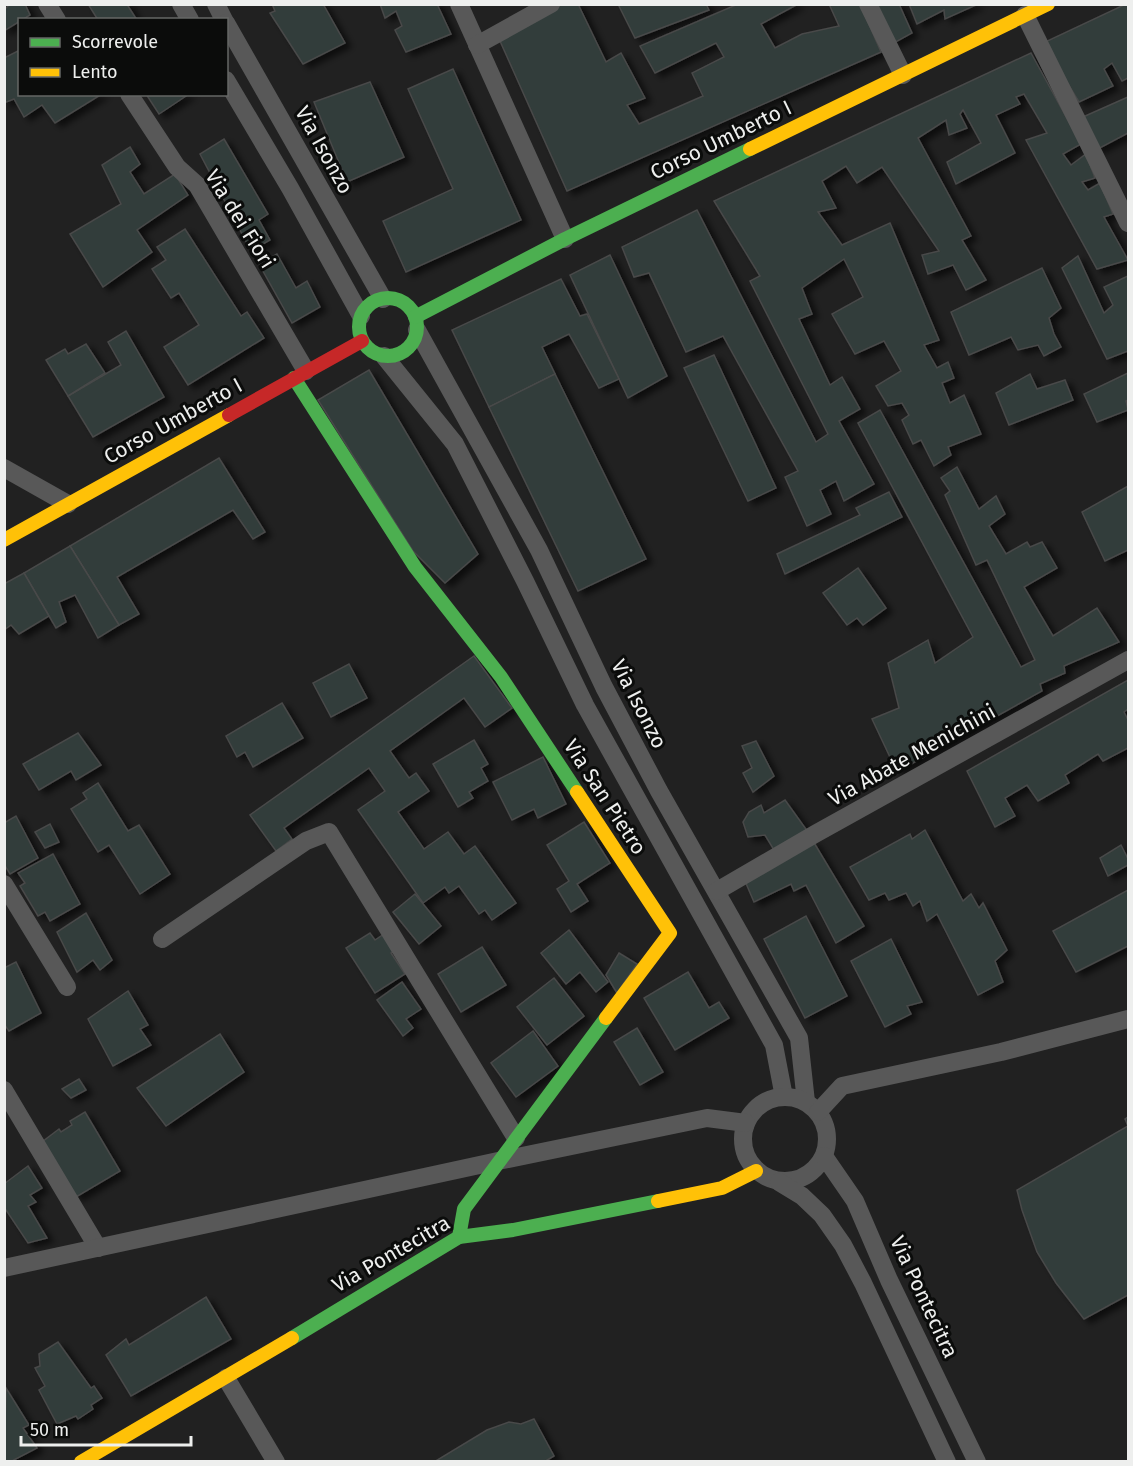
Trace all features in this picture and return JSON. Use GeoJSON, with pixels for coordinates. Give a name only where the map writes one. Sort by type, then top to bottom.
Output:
{"type":"FeatureCollection","features":[{"type":"Feature","properties":{"kind":"street"},"geometry":{"type":"LineString","coordinates":[[47,4],[56,18]]}},
{"type":"Feature","properties":{"kind":"street"},"geometry":{"type":"LineString","coordinates":[[181,4],[189,18]]}},
{"type":"Feature","properties":{"kind":"street","name":"Via Isonzo"},"geometry":{"type":"LineString","coordinates":[[216,4],[223,18]]}},
{"type":"Feature","properties":{"kind":"street"},"geometry":{"type":"LineString","coordinates":[[459,4],[565,239]]}},
{"type":"Feature","properties":{"kind":"street"},"geometry":{"type":"LineString","coordinates":[[477,45],[551,4]]}},
{"type":"Feature","properties":{"kind":"street"},"geometry":{"type":"LineString","coordinates":[[868,4],[903,75]]}},
{"type":"Feature","properties":{"kind":"street","name":"Corso Umberto I"},"geometry":{"type":"LineString","coordinates":[[416,324],[565,239],[1048,4]]}},
{"type":"Feature","properties":{"kind":"street"},"geometry":{"type":"LineString","coordinates":[[1025,15],[1128,223]]}},
{"type":"Feature","properties":{"kind":"street","name":"Via Isonzo"},"geometry":{"type":"LineString","coordinates":[[228,26],[383,299]]}},
{"type":"Feature","properties":{"kind":"street"},"geometry":{"type":"LineString","coordinates":[[228,83],[290,188],[361,316]]}},
{"type":"Feature","properties":{"kind":"street","name":"Via dei Fiori"},"geometry":{"type":"LineString","coordinates":[[130,96],[177,167],[196,185],[300,375]]}},
{"type":"Feature","properties":{"kind":"street"},"geometry":{"type":"LineString","coordinates":[[384,356],[402,353],[409,347],[416,324],[411,310],[399,301],[383,299],[366,308],[361,316],[359,333],[362,341],[368,348],[384,356],[454,444],[525,581],[585,705],[774,1045],[784,1097]]}},
{"type":"Feature","properties":{"kind":"street","name":"Via Isonzo"},"geometry":{"type":"LineString","coordinates":[[416,324],[539,550],[604,687],[659,791],[799,1038],[812,1107]]}},
{"type":"Feature","properties":{"kind":"street","name":"Corso Umberto I"},"geometry":{"type":"LineString","coordinates":[[4,540],[362,341]]}},
{"type":"Feature","properties":{"kind":"street","name":"Via San Pietro"},"geometry":{"type":"LineString","coordinates":[[300,375],[415,567],[501,677],[670,933],[464,1209],[459,1237]]}},
{"type":"Feature","properties":{"kind":"street"},"geometry":{"type":"LineString","coordinates":[[4,468],[68,504]]}},
{"type":"Feature","properties":{"kind":"street","name":"Via Abate Menichini"},"geometry":{"type":"LineString","coordinates":[[717,891],[814,834],[1128,660]]}},
{"type":"Feature","properties":{"kind":"street"},"geometry":{"type":"LineString","coordinates":[[162,939],[306,841],[329,832],[516,1138]]}},
{"type":"Feature","properties":{"kind":"street"},"geometry":{"type":"LineString","coordinates":[[4,884],[67,987]]}},
{"type":"Feature","properties":{"kind":"street"},"geometry":{"type":"LineString","coordinates":[[812,1107],[842,1086],[1001,1052],[1128,1019]]}},
{"type":"Feature","properties":{"kind":"street"},"geometry":{"type":"LineString","coordinates":[[4,1090],[98,1248]]}},
{"type":"Feature","properties":{"kind":"street"},"geometry":{"type":"LineString","coordinates":[[779,1182],[805,1178],[814,1171],[824,1156],[828,1142],[827,1129],[812,1107],[784,1097],[774,1098],[760,1105],[746,1123],[742,1140],[747,1160],[756,1172],[765,1178],[779,1182],[802,1196],[822,1215],[843,1245],[947,1461]]}},
{"type":"Feature","properties":{"kind":"street"},"geometry":{"type":"LineString","coordinates":[[4,1268],[707,1118],[746,1123]]}},
{"type":"Feature","properties":{"kind":"street","name":"Via Pontecitra"},"geometry":{"type":"LineString","coordinates":[[824,1156],[855,1201],[906,1315],[977,1461]]}},
{"type":"Feature","properties":{"kind":"street","name":"Via Pontecitra"},"geometry":{"type":"LineString","coordinates":[[81,1461],[226,1378],[459,1237],[513,1230],[722,1188],[756,1172]]}},
{"type":"Feature","properties":{"kind":"street"},"geometry":{"type":"LineString","coordinates":[[226,1378],[276,1461]]}},
{"type":"Feature","properties":{"kind":"building"},"geometry":{"type":"Polygon","coordinates":[[[10,4],[25,4],[30,15],[18,18],[18,22],[4,31],[4,6],[6,8],[10,4]]]}},
{"type":"Feature","properties":{"kind":"building"},"geometry":{"type":"Polygon","coordinates":[[[88,4],[130,4],[128,6],[136,18],[97,18],[88,4]]]}},
{"type":"Feature","properties":{"kind":"building"},"geometry":{"type":"Polygon","coordinates":[[[272,4],[323,4],[345,43],[303,64],[270,13],[275,11],[272,4]]]}},
{"type":"Feature","properties":{"kind":"building"},"geometry":{"type":"Polygon","coordinates":[[[380,4],[437,4],[451,34],[406,52],[395,30],[402,26],[396,11],[385,18],[380,4]]]}},
{"type":"Feature","properties":{"kind":"building"},"geometry":{"type":"Polygon","coordinates":[[[562,4],[578,4],[606,62],[621,53],[645,98],[627,105],[639,124],[703,96],[692,73],[724,57],[716,43],[655,73],[640,46],[738,4],[798,4],[761,24],[775,48],[802,34],[839,26],[829,4],[860,4],[881,52],[567,191],[500,41],[562,4]]]}},
{"type":"Feature","properties":{"kind":"building"},"geometry":{"type":"Polygon","coordinates":[[[618,4],[706,4],[709,10],[635,38],[618,4]]]}},
{"type":"Feature","properties":{"kind":"building"},"geometry":{"type":"Polygon","coordinates":[[[874,4],[899,4],[912,33],[892,44],[874,4]]]}},
{"type":"Feature","properties":{"kind":"building"},"geometry":{"type":"Polygon","coordinates":[[[909,4],[978,4],[945,19],[944,10],[917,24],[909,4]]]}},
{"type":"Feature","properties":{"kind":"building"},"geometry":{"type":"Polygon","coordinates":[[[1128,4],[1128,78],[1122,81],[1112,63],[1104,69],[1113,86],[1079,102],[1043,43],[1128,4]]]}},
{"type":"Feature","properties":{"kind":"building"},"geometry":{"type":"Polygon","coordinates":[[[18,51],[18,96],[99,96],[55,123],[42,105],[24,117],[14,99],[4,103],[4,58],[18,51]]]}},
{"type":"Feature","properties":{"kind":"building"},"geometry":{"type":"Polygon","coordinates":[[[1031,53],[1081,144],[1063,154],[1071,165],[1086,154],[1095,178],[1082,182],[1088,190],[1100,183],[1113,214],[1104,217],[1128,260],[1097,269],[1026,140],[1047,133],[1024,94],[1016,97],[1020,104],[996,115],[1015,153],[956,184],[947,162],[981,143],[963,110],[960,114],[967,128],[949,135],[946,120],[918,138],[971,236],[962,240],[986,280],[966,290],[953,265],[928,274],[922,255],[939,251],[882,167],[857,183],[846,166],[822,181],[836,208],[818,212],[842,245],[890,223],[939,340],[924,345],[937,368],[948,362],[954,378],[942,383],[950,403],[964,395],[981,434],[948,447],[951,455],[934,466],[921,440],[913,444],[902,420],[909,415],[902,403],[888,406],[876,386],[901,371],[884,341],[855,354],[832,314],[863,297],[844,259],[802,288],[812,314],[799,319],[830,385],[842,377],[860,409],[839,421],[874,484],[844,501],[836,481],[820,490],[831,514],[807,526],[785,477],[798,471],[723,336],[686,352],[649,273],[634,277],[622,247],[697,210],[816,442],[828,434],[750,281],[760,276],[714,201],[1031,53]]]}},
{"type":"Feature","properties":{"kind":"building"},"geometry":{"type":"Polygon","coordinates":[[[453,69],[521,220],[406,272],[383,221],[453,189],[408,89],[453,69]]]}},
{"type":"Feature","properties":{"kind":"building"},"geometry":{"type":"Polygon","coordinates":[[[370,82],[404,157],[347,182],[314,102],[370,82]]]}},
{"type":"Feature","properties":{"kind":"building"},"geometry":{"type":"Polygon","coordinates":[[[147,96],[186,96],[159,114],[147,96]]]}},
{"type":"Feature","properties":{"kind":"building"},"geometry":{"type":"Polygon","coordinates":[[[1128,97],[1128,133],[1096,150],[1083,117],[1128,97]]]}},
{"type":"Feature","properties":{"kind":"building"},"geometry":{"type":"Polygon","coordinates":[[[224,139],[268,214],[259,220],[270,240],[251,251],[200,154],[224,139]]]}},
{"type":"Feature","properties":{"kind":"building"},"geometry":{"type":"Polygon","coordinates":[[[130,147],[140,164],[130,172],[144,194],[175,174],[188,195],[137,230],[152,252],[103,287],[70,234],[121,204],[102,165],[130,147]]]}},
{"type":"Feature","properties":{"kind":"building"},"geometry":{"type":"Polygon","coordinates":[[[185,229],[241,316],[247,312],[264,338],[188,385],[164,347],[199,325],[179,293],[171,298],[152,269],[166,260],[157,247],[185,229]]]}},
{"type":"Feature","properties":{"kind":"building"},"geometry":{"type":"Polygon","coordinates":[[[277,254],[296,288],[307,281],[320,307],[292,323],[259,264],[277,254]]]}},
{"type":"Feature","properties":{"kind":"building"},"geometry":{"type":"Polygon","coordinates":[[[610,255],[667,376],[628,398],[570,275],[610,255]]]}},
{"type":"Feature","properties":{"kind":"building"},"geometry":{"type":"Polygon","coordinates":[[[1078,256],[1104,313],[1113,305],[1104,287],[1128,276],[1128,351],[1107,359],[1062,268],[1078,256]]]}},
{"type":"Feature","properties":{"kind":"building"},"geometry":{"type":"Polygon","coordinates":[[[1042,268],[1061,308],[1049,318],[1061,347],[1044,356],[1038,345],[1018,350],[1011,337],[969,355],[951,312],[1042,268]]]}},
{"type":"Feature","properties":{"kind":"building"},"geometry":{"type":"Polygon","coordinates":[[[561,279],[580,316],[587,314],[619,379],[599,388],[569,334],[542,347],[555,374],[489,407],[452,330],[561,279]]]}},
{"type":"Feature","properties":{"kind":"building"},"geometry":{"type":"Polygon","coordinates":[[[126,331],[164,397],[93,437],[68,396],[121,365],[108,342],[126,331]]]}},
{"type":"Feature","properties":{"kind":"building"},"geometry":{"type":"Polygon","coordinates":[[[86,344],[105,373],[68,396],[46,360],[65,349],[68,354],[86,344]]]}},
{"type":"Feature","properties":{"kind":"building"},"geometry":{"type":"Polygon","coordinates":[[[714,355],[776,488],[748,501],[684,368],[714,355]]]}},
{"type":"Feature","properties":{"kind":"building"},"geometry":{"type":"Polygon","coordinates":[[[369,370],[478,554],[445,583],[413,551],[318,400],[369,370]]]}},
{"type":"Feature","properties":{"kind":"building"},"geometry":{"type":"Polygon","coordinates":[[[1128,373],[1128,400],[1126,401],[1128,410],[1097,422],[1084,394],[1128,373]]]}},
{"type":"Feature","properties":{"kind":"building"},"geometry":{"type":"Polygon","coordinates":[[[555,374],[646,559],[578,591],[489,407],[555,374]]]}},
{"type":"Feature","properties":{"kind":"building"},"geometry":{"type":"Polygon","coordinates":[[[1030,374],[1037,389],[1065,380],[1073,400],[1009,425],[996,393],[1030,374]]]}},
{"type":"Feature","properties":{"kind":"building"},"geometry":{"type":"Polygon","coordinates":[[[880,410],[1021,667],[1035,660],[987,560],[976,565],[945,495],[950,491],[941,478],[957,467],[979,509],[996,496],[1005,514],[989,526],[1006,554],[1027,542],[1030,547],[1042,542],[1057,568],[1024,587],[1053,636],[1097,608],[1119,642],[1064,666],[1065,673],[1040,684],[1042,691],[897,772],[872,719],[899,708],[888,663],[928,640],[935,663],[973,637],[858,423],[880,410]]]}},
{"type":"Feature","properties":{"kind":"building"},"geometry":{"type":"Polygon","coordinates":[[[219,458],[265,532],[253,539],[233,510],[117,577],[139,614],[119,625],[70,546],[219,458]]]}},
{"type":"Feature","properties":{"kind":"building"},"geometry":{"type":"Polygon","coordinates":[[[1128,486],[1128,550],[1105,561],[1082,512],[1128,486]]]}},
{"type":"Feature","properties":{"kind":"building"},"geometry":{"type":"Polygon","coordinates":[[[889,492],[902,517],[785,574],[777,554],[860,515],[856,508],[889,492]]]}},
{"type":"Feature","properties":{"kind":"building"},"geometry":{"type":"Polygon","coordinates":[[[70,546],[119,625],[98,638],[75,595],[59,602],[66,622],[56,628],[24,573],[70,546]]]}},
{"type":"Feature","properties":{"kind":"building"},"geometry":{"type":"Polygon","coordinates":[[[858,568],[886,608],[863,625],[857,618],[847,625],[823,593],[858,568]]]}},
{"type":"Feature","properties":{"kind":"building"},"geometry":{"type":"Polygon","coordinates":[[[24,573],[49,616],[19,634],[11,625],[4,630],[4,584],[24,573]]]}},
{"type":"Feature","properties":{"kind":"building"},"geometry":{"type":"Polygon","coordinates":[[[474,656],[512,708],[485,727],[464,698],[390,751],[409,778],[416,773],[429,791],[398,812],[424,849],[448,832],[464,854],[475,846],[516,903],[492,920],[485,910],[479,914],[459,886],[449,893],[445,887],[423,903],[358,810],[385,791],[369,768],[284,828],[292,839],[276,851],[250,815],[474,656]]]}},
{"type":"Feature","properties":{"kind":"building"},"geometry":{"type":"Polygon","coordinates":[[[349,664],[367,698],[331,717],[313,683],[349,664]]]}},
{"type":"Feature","properties":{"kind":"building"},"geometry":{"type":"Polygon","coordinates":[[[1128,680],[1128,709],[1124,712],[1128,720],[1128,748],[1103,761],[1098,754],[1065,775],[1069,783],[1038,801],[1027,785],[1005,798],[1015,816],[995,827],[967,771],[1128,680]]]}},
{"type":"Feature","properties":{"kind":"building"},"geometry":{"type":"Polygon","coordinates":[[[282,703],[303,738],[253,767],[245,752],[237,757],[226,736],[282,703]]]}},
{"type":"Feature","properties":{"kind":"building"},"geometry":{"type":"Polygon","coordinates":[[[78,733],[101,765],[76,780],[71,771],[39,790],[23,764],[78,733]]]}},
{"type":"Feature","properties":{"kind":"building"},"geometry":{"type":"Polygon","coordinates":[[[474,740],[488,764],[481,768],[488,781],[469,792],[473,798],[458,807],[433,764],[474,740]]]}},
{"type":"Feature","properties":{"kind":"building"},"geometry":{"type":"Polygon","coordinates":[[[756,741],[774,776],[753,792],[743,773],[752,768],[742,746],[756,741]]]}},
{"type":"Feature","properties":{"kind":"building"},"geometry":{"type":"Polygon","coordinates":[[[543,757],[566,804],[538,818],[534,809],[512,820],[493,782],[543,757]]]}},
{"type":"Feature","properties":{"kind":"building"},"geometry":{"type":"Polygon","coordinates":[[[98,783],[128,831],[139,825],[170,874],[140,894],[109,845],[98,852],[71,809],[87,799],[83,793],[98,783]]]}},
{"type":"Feature","properties":{"kind":"building"},"geometry":{"type":"Polygon","coordinates":[[[785,800],[808,832],[774,850],[765,835],[748,837],[743,822],[749,812],[761,805],[764,813],[785,800]]]}},
{"type":"Feature","properties":{"kind":"building"},"geometry":{"type":"Polygon","coordinates":[[[16,816],[38,858],[10,874],[4,864],[4,823],[16,816]]]}},
{"type":"Feature","properties":{"kind":"building"},"geometry":{"type":"Polygon","coordinates":[[[584,822],[610,863],[577,884],[588,901],[571,912],[557,889],[569,881],[547,845],[584,822]]]}},
{"type":"Feature","properties":{"kind":"building"},"geometry":{"type":"Polygon","coordinates":[[[50,824],[59,842],[45,848],[35,832],[50,824]]]}},
{"type":"Feature","properties":{"kind":"building"},"geometry":{"type":"Polygon","coordinates":[[[925,830],[963,901],[971,894],[979,908],[983,903],[1007,950],[995,961],[1003,982],[978,995],[937,914],[927,921],[920,901],[913,906],[906,893],[889,900],[885,893],[869,900],[850,867],[910,834],[912,839],[925,830]]]}},
{"type":"Feature","properties":{"kind":"building"},"geometry":{"type":"Polygon","coordinates":[[[813,841],[864,926],[836,943],[806,885],[794,891],[791,884],[754,902],[745,881],[813,841]]]}},
{"type":"Feature","properties":{"kind":"building"},"geometry":{"type":"Polygon","coordinates":[[[1121,845],[1128,859],[1128,865],[1108,876],[1100,858],[1121,845]]]}},
{"type":"Feature","properties":{"kind":"building"},"geometry":{"type":"Polygon","coordinates":[[[53,854],[80,904],[50,921],[45,912],[38,916],[20,886],[25,883],[18,873],[53,854]]]}},
{"type":"Feature","properties":{"kind":"building"},"geometry":{"type":"Polygon","coordinates":[[[1128,890],[1128,946],[1076,972],[1053,931],[1128,890]]]}},
{"type":"Feature","properties":{"kind":"building"},"geometry":{"type":"Polygon","coordinates":[[[415,894],[441,926],[419,944],[393,912],[415,894]]]}},
{"type":"Feature","properties":{"kind":"building"},"geometry":{"type":"Polygon","coordinates":[[[86,913],[112,960],[100,970],[93,960],[77,972],[57,932],[86,913]]]}},
{"type":"Feature","properties":{"kind":"building"},"geometry":{"type":"Polygon","coordinates":[[[806,916],[847,996],[805,1018],[764,939],[806,916]]]}},
{"type":"Feature","properties":{"kind":"building"},"geometry":{"type":"Polygon","coordinates":[[[569,930],[608,982],[596,992],[580,972],[566,984],[541,953],[569,930]]]}},
{"type":"Feature","properties":{"kind":"building"},"geometry":{"type":"Polygon","coordinates":[[[387,932],[398,949],[391,953],[405,974],[375,993],[346,948],[370,933],[375,940],[387,932]]]}},
{"type":"Feature","properties":{"kind":"building"},"geometry":{"type":"Polygon","coordinates":[[[891,939],[922,1002],[907,1006],[911,1014],[885,1027],[851,961],[891,939]]]}},
{"type":"Feature","properties":{"kind":"building"},"geometry":{"type":"Polygon","coordinates":[[[482,947],[506,985],[461,1012],[438,974],[482,947]]]}},
{"type":"Feature","properties":{"kind":"building"},"geometry":{"type":"Polygon","coordinates":[[[619,953],[637,964],[617,993],[606,975],[619,953]]]}},
{"type":"Feature","properties":{"kind":"building"},"geometry":{"type":"Polygon","coordinates":[[[16,962],[41,1013],[9,1031],[4,1024],[4,968],[16,962]]]}},
{"type":"Feature","properties":{"kind":"building"},"geometry":{"type":"Polygon","coordinates":[[[688,972],[709,1008],[719,1002],[729,1018],[675,1050],[644,998],[688,972]]]}},
{"type":"Feature","properties":{"kind":"building"},"geometry":{"type":"Polygon","coordinates":[[[554,978],[584,1016],[547,1045],[517,1007],[554,978]]]}},
{"type":"Feature","properties":{"kind":"building"},"geometry":{"type":"Polygon","coordinates":[[[402,982],[421,1009],[406,1019],[413,1028],[403,1036],[377,1000],[402,982]]]}},
{"type":"Feature","properties":{"kind":"building"},"geometry":{"type":"Polygon","coordinates":[[[128,991],[148,1025],[140,1029],[151,1045],[113,1066],[88,1019],[128,991]]]}},
{"type":"Feature","properties":{"kind":"building"},"geometry":{"type":"Polygon","coordinates":[[[637,1028],[663,1072],[640,1085],[614,1042],[637,1028]]]}},
{"type":"Feature","properties":{"kind":"building"},"geometry":{"type":"Polygon","coordinates":[[[533,1031],[558,1066],[516,1097],[491,1063],[533,1031]]]}},
{"type":"Feature","properties":{"kind":"building"},"geometry":{"type":"Polygon","coordinates":[[[220,1034],[244,1072],[166,1126],[137,1088],[220,1034]]]}},
{"type":"Feature","properties":{"kind":"building"},"geometry":{"type":"Polygon","coordinates":[[[79,1079],[86,1090],[71,1098],[62,1089],[79,1079]]]}},
{"type":"Feature","properties":{"kind":"building"},"geometry":{"type":"Polygon","coordinates":[[[85,1112],[120,1171],[76,1197],[42,1142],[59,1129],[61,1132],[72,1125],[70,1121],[85,1112]]]}},
{"type":"Feature","properties":{"kind":"building"},"geometry":{"type":"Polygon","coordinates":[[[1128,1126],[1128,1295],[1084,1319],[1056,1283],[1037,1252],[1017,1190],[1128,1126]]]}},
{"type":"Feature","properties":{"kind":"building"},"geometry":{"type":"Polygon","coordinates":[[[28,1166],[42,1188],[30,1195],[36,1202],[28,1206],[47,1238],[28,1243],[4,1207],[4,1184],[28,1166]]]}},
{"type":"Feature","properties":{"kind":"building"},"geometry":{"type":"Polygon","coordinates":[[[206,1297],[231,1339],[131,1396],[106,1355],[126,1339],[129,1345],[206,1297]]]}},
{"type":"Feature","properties":{"kind":"building"},"geometry":{"type":"Polygon","coordinates":[[[58,1342],[91,1388],[94,1386],[102,1398],[91,1405],[93,1409],[78,1419],[76,1416],[57,1424],[39,1390],[45,1386],[35,1368],[40,1366],[39,1354],[58,1342]]]}},
{"type":"Feature","properties":{"kind":"building"},"geometry":{"type":"Polygon","coordinates":[[[6,1388],[29,1425],[23,1428],[37,1448],[10,1462],[4,1462],[6,1388]]]}},
{"type":"Feature","properties":{"kind":"building"},"geometry":{"type":"Polygon","coordinates":[[[534,1419],[554,1456],[544,1462],[434,1462],[487,1430],[509,1422],[521,1424],[534,1419]]]}},
{"type":"Feature","properties":{"kind":"traffic: fast"},"geometry":{"type":"LineString","coordinates":[[415,317],[565,239],[750,149]]}},
{"type":"Feature","properties":{"kind":"traffic: fast"},"geometry":{"type":"LineString","coordinates":[[388,298],[399,300],[412,311],[417,327],[415,338],[404,351],[388,356],[377,354],[364,343],[359,327],[361,316],[372,303],[388,298]]}},
{"type":"Feature","properties":{"kind":"traffic: fast"},"geometry":{"type":"LineString","coordinates":[[294,378],[415,567],[501,677],[577,792]]}},
{"type":"Feature","properties":{"kind":"traffic: fast"},"geometry":{"type":"LineString","coordinates":[[459,1237],[464,1209],[606,1018]]}},
{"type":"Feature","properties":{"kind":"traffic: fast"},"geometry":{"type":"LineString","coordinates":[[292,1338],[459,1237],[513,1230],[658,1201]]}},
{"type":"Feature","properties":{"kind":"traffic: slow"},"geometry":{"type":"LineString","coordinates":[[750,149],[1048,4]]}},
{"type":"Feature","properties":{"kind":"traffic: slow"},"geometry":{"type":"LineString","coordinates":[[4,540],[229,415]]}},
{"type":"Feature","properties":{"kind":"traffic: slow"},"geometry":{"type":"LineString","coordinates":[[577,792],[670,933],[606,1018]]}},
{"type":"Feature","properties":{"kind":"traffic: slow"},"geometry":{"type":"LineString","coordinates":[[658,1201],[722,1188],[756,1171]]}},
{"type":"Feature","properties":{"kind":"traffic: slow"},"geometry":{"type":"LineString","coordinates":[[81,1462],[292,1338]]}},
{"type":"Feature","properties":{"kind":"traffic: jam"},"geometry":{"type":"LineString","coordinates":[[229,415],[362,341]]}}]}
